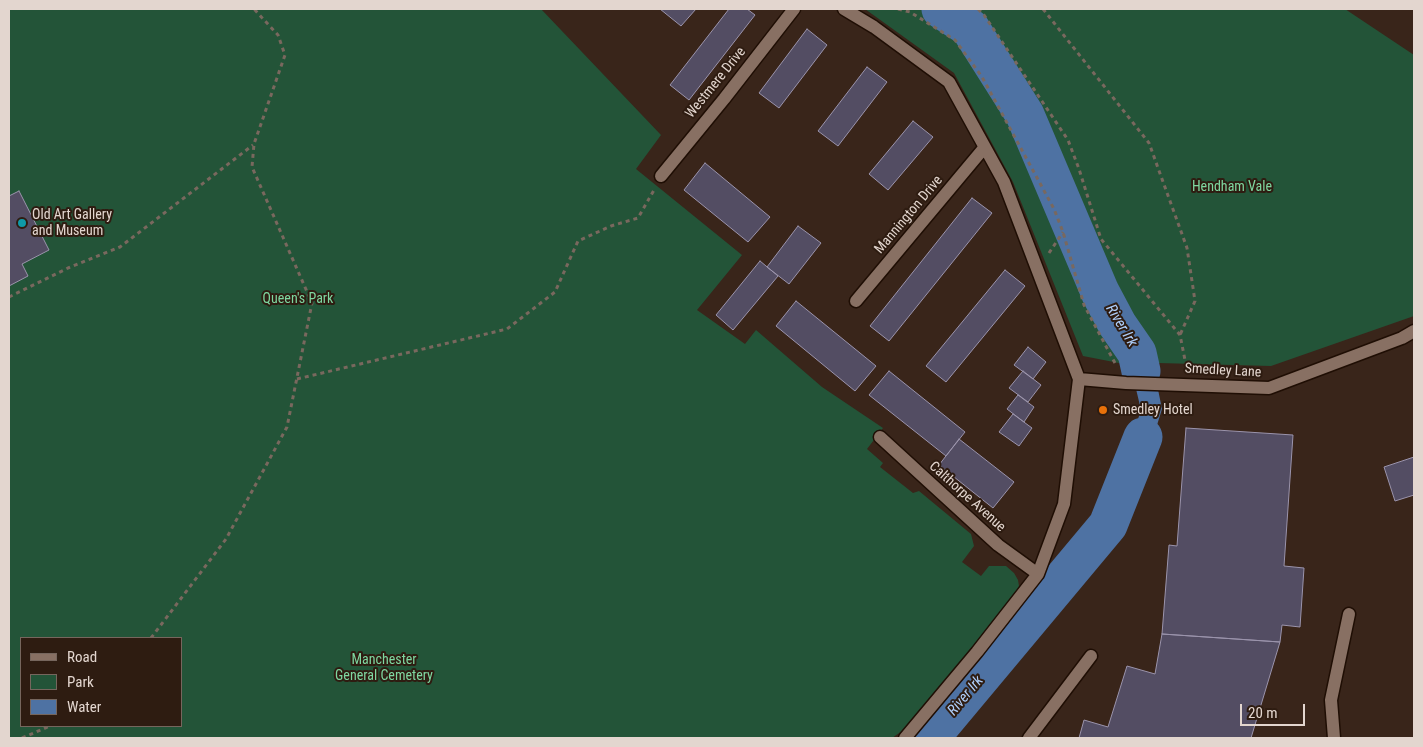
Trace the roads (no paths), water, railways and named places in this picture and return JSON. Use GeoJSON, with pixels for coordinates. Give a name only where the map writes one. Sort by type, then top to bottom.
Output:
{"type":"FeatureCollection","features":[{"type":"Feature","properties":{"kind":"street","name":"Westmere Drive"},"geometry":{"type":"LineString","coordinates":[[661,176],[794,9]]}},
{"type":"Feature","properties":{"kind":"street"},"geometry":{"type":"LineString","coordinates":[[844,9],[874,27],[949,82],[1004,182],[1079,379],[1064,504],[1038,574],[977,652],[905,738]]}},
{"type":"Feature","properties":{"kind":"street","name":"Mannington Drive"},"geometry":{"type":"LineString","coordinates":[[856,301],[984,148]]}},
{"type":"Feature","properties":{"kind":"street","name":"Smedley Lane"},"geometry":{"type":"LineString","coordinates":[[1079,379],[1126,383],[1269,388],[1402,338],[1414,331]]}},
{"type":"Feature","properties":{"kind":"street","name":"Calthorpe Avenue"},"geometry":{"type":"LineString","coordinates":[[880,437],[998,545],[1038,574]]}},
{"type":"Feature","properties":{"kind":"street"},"geometry":{"type":"LineString","coordinates":[[1334,738],[1331,700],[1349,614]]}},
{"type":"Feature","properties":{"kind":"street"},"geometry":{"type":"LineString","coordinates":[[1029,738],[1091,656]]}},
{"type":"Feature","properties":{"kind":"water"},"geometry":{"type":"Polygon","coordinates":[[[1126,321],[1145,344],[1151,355],[1162,409],[1136,493],[1119,484],[1141,410],[1127,351],[1106,326],[1126,321]]]}},
{"type":"Feature","properties":{"kind":"waterway","name":"River Irk"},"geometry":{"type":"LineString","coordinates":[[941,9],[970,28],[1025,115],[1100,292],[1117,324],[1137,353],[1141,371]]}},
{"type":"Feature","properties":{"kind":"waterway","name":"River Irk"},"geometry":{"type":"LineString","coordinates":[[930,738],[1108,525],[1143,437]]}},
{"type":"Feature","properties":{"kind":"place","name":"Old Art Gallery and Museum"},"geometry":{"type":"Point","coordinates":[22,223]}},
{"type":"Feature","properties":{"kind":"place","name":"Smedley Hotel"},"geometry":{"type":"Point","coordinates":[1103,410]}},
{"type":"Feature","properties":{"kind":"park label","name":"Hendham Vale"},"geometry":{"type":"Point","coordinates":[1232,187]}},
{"type":"Feature","properties":{"kind":"park label","name":"Queen's Park"},"geometry":{"type":"Point","coordinates":[298,299]}},
{"type":"Feature","properties":{"kind":"park label","name":"Manchester General Cemetery"},"geometry":{"type":"Point","coordinates":[384,668]}}]}
